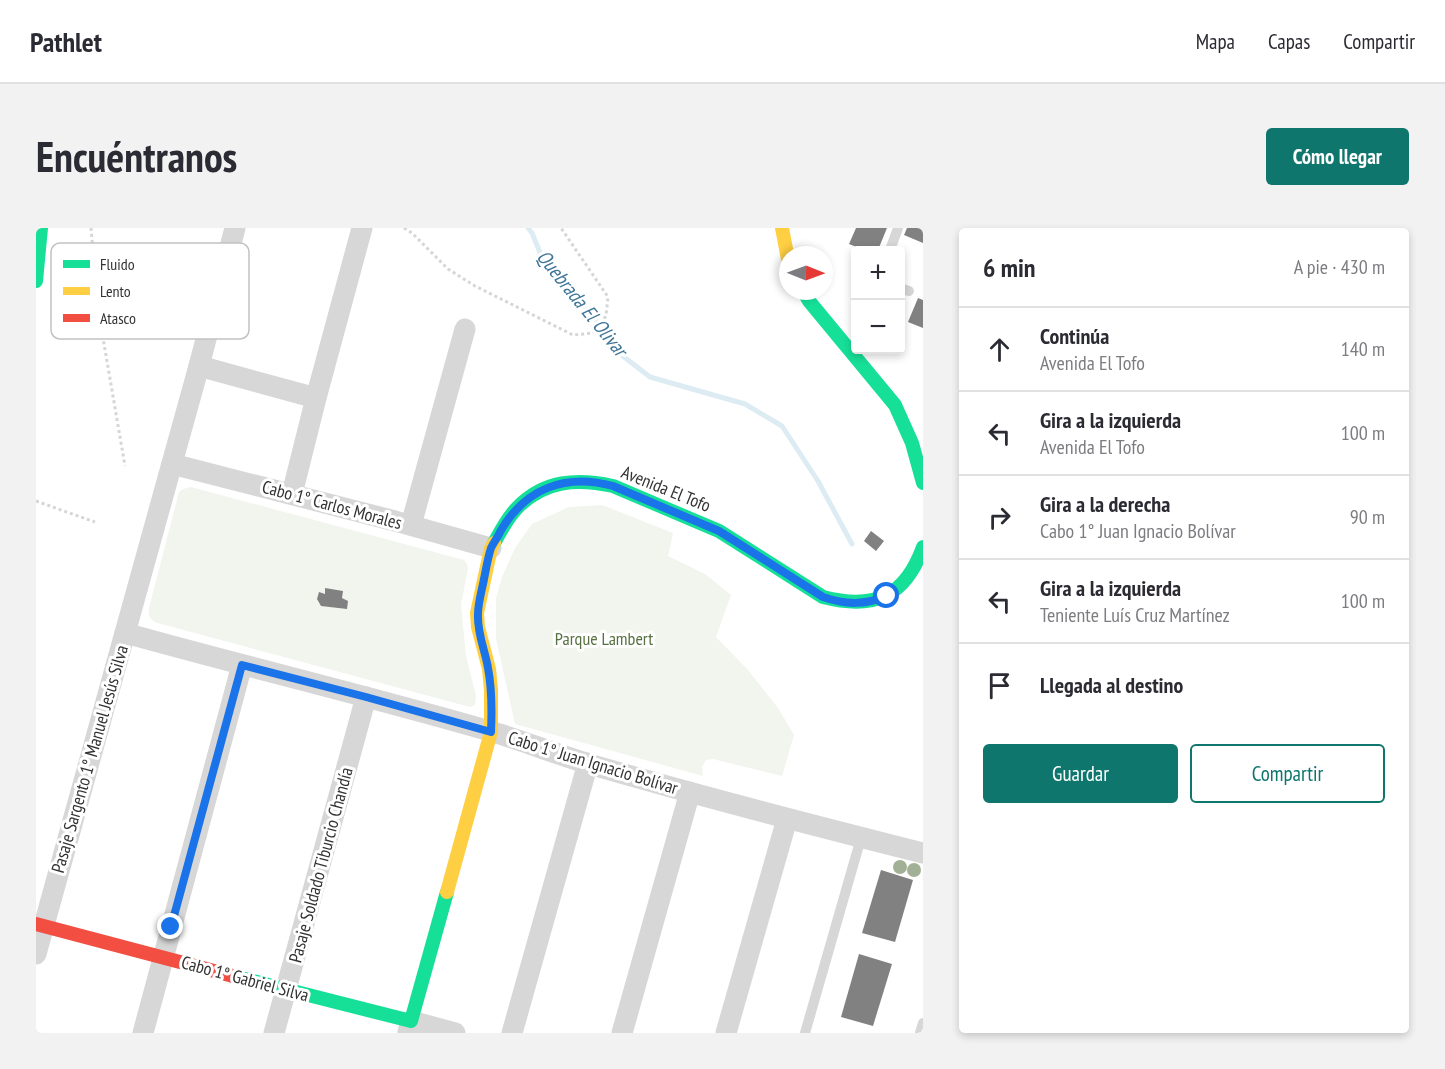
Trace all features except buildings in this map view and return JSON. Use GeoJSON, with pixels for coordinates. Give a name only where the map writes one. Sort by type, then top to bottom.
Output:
{"type":"FeatureCollection","features":[{"type":"Feature","properties":{"kind":"street"},"geometry":{"type":"LineString","coordinates":[[36,281],[41,228]]}},
{"type":"Feature","properties":{"kind":"street"},"geometry":{"type":"LineString","coordinates":[[231,243],[235,228]]}},
{"type":"Feature","properties":{"kind":"street"},"geometry":{"type":"LineString","coordinates":[[292,494],[315,398],[362,228]]}},
{"type":"Feature","properties":{"kind":"street"},"geometry":{"type":"LineString","coordinates":[[782,228],[785,246]]}},
{"type":"Feature","properties":{"kind":"street"},"geometry":{"type":"LineString","coordinates":[[808,300],[896,405],[913,441],[923,483]]}},
{"type":"Feature","properties":{"kind":"street"},"geometry":{"type":"LineString","coordinates":[[411,525],[465,329]]}},
{"type":"Feature","properties":{"kind":"street"},"geometry":{"type":"LineString","coordinates":[[172,464],[206,339]]}},
{"type":"Feature","properties":{"kind":"street"},"geometry":{"type":"LineString","coordinates":[[199,366],[315,398]]}},
{"type":"Feature","properties":{"kind":"street","name":"Cabo 1° Carlos Morales"},"geometry":{"type":"LineString","coordinates":[[172,464],[411,525],[491,548]]}},
{"type":"Feature","properties":{"kind":"street","name":"Pasaje Sargento 1° Manuel Jesús Silva"},"geometry":{"type":"LineString","coordinates":[[36,954],[40,925],[172,464]]}},
{"type":"Feature","properties":{"kind":"street","name":"Avenida El Tofo"},"geometry":{"type":"LineString","coordinates":[[409,1027],[491,732],[489,669],[478,627],[477,613],[491,548],[517,508],[542,490],[557,484],[586,481],[613,486],[719,531],[823,597],[836,602],[862,603],[887,596],[908,579],[920,559],[923,548]]}},
{"type":"Feature","properties":{"kind":"street","name":"Cabo 1° Juan Ignacio Bolívar"},"geometry":{"type":"LineString","coordinates":[[125,633],[491,732],[588,763],[787,819],[923,853]]}},
{"type":"Feature","properties":{"kind":"street"},"geometry":{"type":"LineString","coordinates":[[143,1033],[242,665]]}},
{"type":"Feature","properties":{"kind":"street","name":"Pasaje Soldado Tiburcio Chandía"},"geometry":{"type":"LineString","coordinates":[[274,1033],[366,697]]}},
{"type":"Feature","properties":{"kind":"street"},"geometry":{"type":"LineString","coordinates":[[512,1033],[588,763]]}},
{"type":"Feature","properties":{"kind":"street"},"geometry":{"type":"LineString","coordinates":[[622,1033],[690,792]]}},
{"type":"Feature","properties":{"kind":"street"},"geometry":{"type":"LineString","coordinates":[[726,1033],[787,819]]}},
{"type":"Feature","properties":{"kind":"street","name":"Cabo 1° Gabriel Silva"},"geometry":{"type":"LineString","coordinates":[[40,925],[286,990],[409,1027],[455,1033]]}},
{"type":"Feature","properties":{"kind":"lane"},"geometry":{"type":"LineString","coordinates":[[891,246],[898,228]]}},
{"type":"Feature","properties":{"kind":"lane"},"geometry":{"type":"LineString","coordinates":[[805,1033],[861,838]]}},
{"type":"Feature","properties":{"kind":"lane"},"geometry":{"type":"LineString","coordinates":[[920,1033],[923,1023]]}},
{"type":"Feature","properties":{"kind":"path"},"geometry":{"type":"LineString","coordinates":[[91,228],[92,243]]}},
{"type":"Feature","properties":{"kind":"path"},"geometry":{"type":"LineString","coordinates":[[404,228],[448,268],[475,286],[573,335],[593,333],[606,316],[608,297],[561,228]]}},
{"type":"Feature","properties":{"kind":"path"},"geometry":{"type":"LineString","coordinates":[[103,339],[125,466]]}},
{"type":"Feature","properties":{"kind":"path"},"geometry":{"type":"LineString","coordinates":[[36,501],[95,522]]}},
{"type":"Feature","properties":{"kind":"green space"},"geometry":{"type":"Polygon","coordinates":[[[191,487],[464,560],[468,569],[461,604],[466,656],[476,696],[475,705],[470,707],[154,622],[149,616],[149,608],[179,492],[191,487]]]}},
{"type":"Feature","properties":{"kind":"green space","name":"Parque Lambert"},"geometry":{"type":"Polygon","coordinates":[[[602,505],[673,533],[668,556],[705,574],[731,595],[716,637],[748,670],[778,708],[794,735],[782,776],[713,759],[706,760],[702,767],[703,776],[515,724],[496,639],[496,598],[502,577],[515,548],[532,524],[569,507],[602,505]]]}},
{"type":"Feature","properties":{"kind":"waterway","name":"Quebrada El Olivar"},"geometry":{"type":"LineString","coordinates":[[528,228],[541,255],[599,324],[615,350],[650,377],[745,404],[782,426],[818,481],[852,544]]}},
{"type":"Feature","properties":{"kind":"traffic: fast"},"geometry":{"type":"LineString","coordinates":[[36,281],[41,228]]}},
{"type":"Feature","properties":{"kind":"traffic: fast"},"geometry":{"type":"LineString","coordinates":[[808,300],[895,405],[912,443],[923,483]]}},
{"type":"Feature","properties":{"kind":"traffic: fast"},"geometry":{"type":"LineString","coordinates":[[494,543],[510,516],[527,499],[562,483],[587,482],[613,486],[719,531],[823,597],[841,601],[858,602],[885,596],[907,578],[923,547]]}},
{"type":"Feature","properties":{"kind":"traffic: fast"},"geometry":{"type":"LineString","coordinates":[[233,976],[411,1021],[447,892]]}},
{"type":"Feature","properties":{"kind":"traffic: slow"},"geometry":{"type":"LineString","coordinates":[[782,228],[785,246]]}},
{"type":"Feature","properties":{"kind":"traffic: slow"},"geometry":{"type":"LineString","coordinates":[[447,892],[491,732],[489,669],[478,627],[477,613],[494,543]]}},
{"type":"Feature","properties":{"kind":"traffic: jam"},"geometry":{"type":"LineString","coordinates":[[36,924],[233,976]]}},
{"type":"Feature","properties":{"kind":"route"},"geometry":{"type":"LineString","coordinates":[[171,927],[242,665],[491,732],[489,669],[478,627],[477,613],[486,568],[491,548],[507,521],[517,508],[542,490],[573,481],[613,486],[719,531],[823,597],[836,602],[862,603],[887,596]]}}]}
